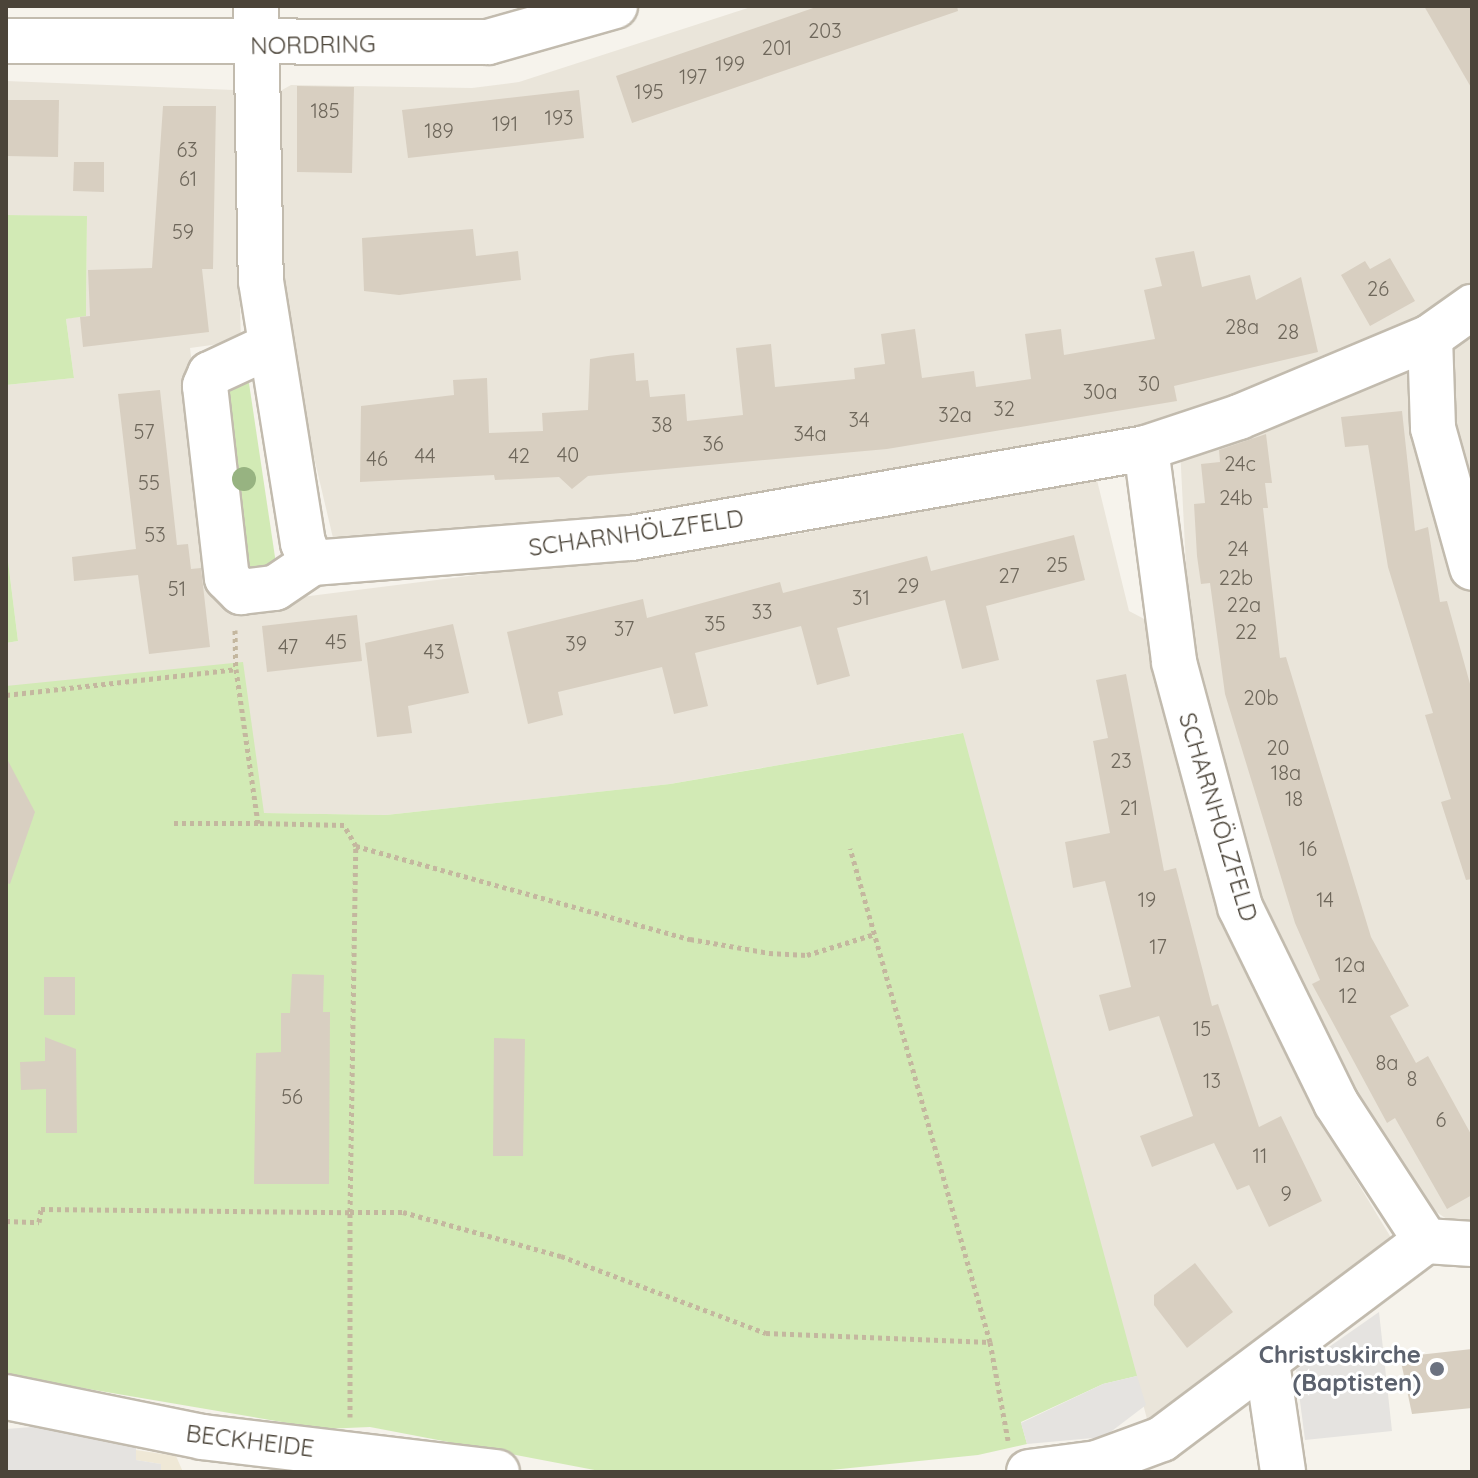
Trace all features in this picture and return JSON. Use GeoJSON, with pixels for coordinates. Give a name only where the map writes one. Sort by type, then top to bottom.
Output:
{"type":"FeatureCollection","features":[{"type":"Feature","properties":{"kind":"street","name":"NORDRING"},"geometry":{"type":"LineString","coordinates":[[6,41],[257,26],[488,42],[615,6]]}},
{"type":"Feature","properties":{"kind":"street"},"geometry":{"type":"LineString","coordinates":[[257,26],[261,281],[303,543],[312,563]]}},
{"type":"Feature","properties":{"kind":"street"},"geometry":{"type":"LineString","coordinates":[[1451,321],[1433,428],[1472,568]]}},
{"type":"Feature","properties":{"kind":"street","name":"SCHARNHÖLZFELD"},"geometry":{"type":"LineString","coordinates":[[270,346],[210,374],[205,386],[227,578],[241,592],[275,588],[312,563],[631,538],[1146,448],[1239,417],[1451,321]]}},
{"type":"Feature","properties":{"kind":"street","name":"SCHARNHÖLZFELD"},"geometry":{"type":"LineString","coordinates":[[1146,448],[1174,662],[1240,907],[1336,1103],[1426,1241]]}},
{"type":"Feature","properties":{"kind":"street"},"geometry":{"type":"LineString","coordinates":[[1020,1465],[1097,1463],[1162,1439],[1426,1241],[1472,1244]]}},
{"type":"Feature","properties":{"kind":"street"},"geometry":{"type":"LineString","coordinates":[[1267,1363],[1283,1472]]}},
{"type":"Feature","properties":{"kind":"street","name":"BECKHEIDE"},"geometry":{"type":"LineString","coordinates":[[6,1397],[202,1455],[350,1453],[497,1472]]}},
{"type":"Feature","properties":{"kind":"path"},"geometry":{"type":"LineString","coordinates":[[6,695],[236,669],[258,823]]}},
{"type":"Feature","properties":{"kind":"path"},"geometry":{"type":"LineString","coordinates":[[174,823],[344,825],[356,846],[350,1453]]}},
{"type":"Feature","properties":{"kind":"path"},"geometry":{"type":"LineString","coordinates":[[356,846],[690,939],[769,953],[807,955],[875,934]]}},
{"type":"Feature","properties":{"kind":"path"},"geometry":{"type":"LineString","coordinates":[[850,848],[990,1342],[1020,1465]]}},
{"type":"Feature","properties":{"kind":"path"},"geometry":{"type":"LineString","coordinates":[[6,1221],[39,1222],[41,1209],[403,1212],[561,1256],[766,1333],[990,1342]]}},
{"type":"Feature","properties":{"kind":"shaded area"},"geometry":{"type":"Polygon","coordinates":[[[754,6],[1472,6],[1472,298],[1226,409],[683,510],[553,526],[333,538],[281,317],[276,98],[282,90],[291,85],[472,88],[519,82],[754,6]]]}},
{"type":"Feature","properties":{"kind":"shaded area"},"geometry":{"type":"Polygon","coordinates":[[[6,81],[234,90],[241,341],[190,348],[222,607],[793,535],[1096,476],[1129,611],[1150,622],[1179,772],[1230,936],[1313,1109],[1393,1241],[1150,1430],[962,733],[670,784],[386,815],[263,813],[242,663],[6,688],[6,643],[18,641],[6,545],[6,385],[74,378],[66,319],[86,315],[87,217],[6,215],[6,81]]]}},
{"type":"Feature","properties":{"kind":"shaded area"},"geometry":{"type":"Polygon","coordinates":[[[1472,320],[1472,1225],[1448,1220],[1425,1204],[1360,1112],[1271,928],[1201,679],[1187,586],[1180,448],[1472,320]]]}},
{"type":"Feature","properties":{"kind":"shaded area"},"geometry":{"type":"Polygon","coordinates":[[[1379,1312],[1392,1431],[1305,1440],[1296,1370],[1379,1312]]]}},
{"type":"Feature","properties":{"kind":"shaded area"},"geometry":{"type":"Polygon","coordinates":[[[1137,1376],[1146,1405],[1104,1437],[1027,1444],[1021,1423],[1103,1384],[1137,1376]]]}},
{"type":"Feature","properties":{"kind":"shaded area"},"geometry":{"type":"Polygon","coordinates":[[[33,1420],[136,1438],[136,1460],[161,1464],[161,1472],[6,1472],[6,1429],[32,1427],[33,1420]]]}},
{"type":"Feature","properties":{"kind":"shaded area"},"geometry":{"type":"Polygon","coordinates":[[[136,1450],[176,1456],[183,1472],[161,1472],[161,1464],[136,1460],[136,1450]]]}},
{"type":"Feature","properties":{"kind":"green space"},"geometry":{"type":"Polygon","coordinates":[[[6,215],[87,216],[86,316],[66,319],[74,378],[6,385],[6,215]]]}},
{"type":"Feature","properties":{"kind":"green space"},"geometry":{"type":"Polygon","coordinates":[[[247,370],[278,577],[248,581],[216,386],[247,370]]]}},
{"type":"Feature","properties":{"kind":"green space"},"geometry":{"type":"Polygon","coordinates":[[[6,545],[18,641],[6,643],[6,545]]]}},
{"type":"Feature","properties":{"kind":"green space"},"geometry":{"type":"Polygon","coordinates":[[[243,662],[264,813],[386,815],[670,784],[963,733],[1137,1376],[1103,1384],[1021,1422],[1027,1444],[978,1455],[811,1472],[605,1472],[370,1427],[323,1429],[6,1375],[6,686],[243,662]]]}},
{"type":"Feature","properties":{"kind":"building"},"geometry":{"type":"Polygon","coordinates":[[[819,6],[957,6],[958,11],[632,123],[616,76],[819,6]]]}},
{"type":"Feature","properties":{"kind":"building"},"geometry":{"type":"Polygon","coordinates":[[[1424,6],[1472,6],[1472,89],[1424,6]]]}},
{"type":"Feature","properties":{"kind":"building"},"geometry":{"type":"Polygon","coordinates":[[[297,86],[354,87],[352,173],[297,172],[297,86]]]}},
{"type":"Feature","properties":{"kind":"building"},"geometry":{"type":"Polygon","coordinates":[[[579,90],[584,138],[408,158],[402,110],[579,90]]]}},
{"type":"Feature","properties":{"kind":"building"},"geometry":{"type":"Polygon","coordinates":[[[6,100],[59,100],[58,157],[6,156],[6,100]]]}},
{"type":"Feature","properties":{"kind":"building"},"geometry":{"type":"Polygon","coordinates":[[[163,106],[216,106],[213,269],[202,269],[209,332],[83,347],[80,317],[90,316],[88,270],[152,268],[163,106]]]}},
{"type":"Feature","properties":{"kind":"building"},"geometry":{"type":"Polygon","coordinates":[[[74,162],[104,162],[104,192],[73,191],[74,162]]]}},
{"type":"Feature","properties":{"kind":"building"},"geometry":{"type":"Polygon","coordinates":[[[473,229],[476,256],[518,251],[521,280],[399,295],[364,291],[362,238],[473,229]]]}},
{"type":"Feature","properties":{"kind":"building"},"geometry":{"type":"Polygon","coordinates":[[[1194,251],[1202,287],[1250,275],[1256,300],[1301,277],[1318,352],[1174,386],[1177,401],[887,449],[588,476],[572,489],[559,477],[495,480],[494,475],[360,482],[361,406],[454,395],[453,380],[487,378],[489,433],[543,431],[542,413],[588,410],[590,359],[608,356],[634,353],[636,381],[648,380],[650,397],[685,394],[687,421],[743,415],[736,348],[771,344],[775,387],[855,379],[854,368],[885,364],[881,334],[915,329],[922,378],[974,371],[976,387],[1031,379],[1025,334],[1061,329],[1064,355],[1155,339],[1144,290],[1162,286],[1155,258],[1194,251]]]}},
{"type":"Feature","properties":{"kind":"building"},"geometry":{"type":"Polygon","coordinates":[[[1390,258],[1415,301],[1370,326],[1341,275],[1365,261],[1370,269],[1390,258]]]}},
{"type":"Feature","properties":{"kind":"building"},"geometry":{"type":"Polygon","coordinates":[[[160,390],[177,545],[188,544],[191,569],[201,568],[210,647],[149,654],[138,575],[74,581],[72,557],[136,549],[118,394],[160,390]]]}},
{"type":"Feature","properties":{"kind":"building"},"geometry":{"type":"Polygon","coordinates":[[[1402,411],[1415,531],[1428,527],[1440,602],[1447,601],[1472,691],[1472,879],[1466,880],[1441,802],[1451,799],[1425,715],[1433,713],[1388,567],[1368,445],[1345,447],[1341,417],[1402,411]]]}},
{"type":"Feature","properties":{"kind":"building"},"geometry":{"type":"Polygon","coordinates":[[[1266,434],[1272,483],[1265,483],[1268,508],[1263,508],[1280,658],[1286,657],[1371,937],[1409,1006],[1390,1016],[1416,1063],[1428,1056],[1472,1136],[1472,1195],[1447,1209],[1395,1118],[1387,1123],[1312,984],[1320,980],[1295,923],[1225,694],[1210,583],[1201,584],[1194,504],[1205,503],[1201,464],[1220,462],[1219,450],[1266,434]]]}},
{"type":"Feature","properties":{"kind":"building"},"geometry":{"type":"Polygon","coordinates":[[[1074,535],[1085,580],[986,606],[999,660],[962,669],[945,600],[837,628],[850,676],[817,685],[801,626],[695,653],[708,706],[674,714],[662,667],[558,692],[563,715],[528,724],[507,632],[643,599],[647,618],[780,582],[783,593],[927,556],[931,571],[1074,535]]]}},
{"type":"Feature","properties":{"kind":"building"},"geometry":{"type":"Polygon","coordinates":[[[357,615],[362,661],[267,672],[262,626],[357,615]]]}},
{"type":"Feature","properties":{"kind":"building"},"geometry":{"type":"Polygon","coordinates":[[[453,624],[469,693],[408,706],[412,733],[377,737],[365,643],[453,624]]]}},
{"type":"Feature","properties":{"kind":"building"},"geometry":{"type":"Polygon","coordinates":[[[1126,674],[1164,871],[1176,868],[1212,1006],[1218,1004],[1259,1127],[1281,1116],[1322,1201],[1269,1227],[1249,1185],[1237,1190],[1214,1143],[1152,1167],[1140,1136],[1193,1116],[1159,1016],[1109,1031],[1099,995],[1131,987],[1105,881],[1073,888],[1065,842],[1110,833],[1093,741],[1108,738],[1096,680],[1126,674]]]}},
{"type":"Feature","properties":{"kind":"building"},"geometry":{"type":"Polygon","coordinates":[[[6,757],[35,812],[10,884],[6,883],[6,757]]]}},
{"type":"Feature","properties":{"kind":"building"},"geometry":{"type":"Polygon","coordinates":[[[292,974],[324,975],[323,1012],[330,1012],[329,1184],[254,1184],[256,1053],[281,1052],[281,1013],[290,1013],[292,974]]]}},
{"type":"Feature","properties":{"kind":"building"},"geometry":{"type":"Polygon","coordinates":[[[44,977],[75,977],[75,1015],[44,1015],[44,977]]]}},
{"type":"Feature","properties":{"kind":"building"},"geometry":{"type":"Polygon","coordinates":[[[45,1037],[76,1049],[77,1133],[46,1133],[46,1089],[21,1090],[20,1062],[45,1061],[45,1037]]]}},
{"type":"Feature","properties":{"kind":"building"},"geometry":{"type":"Polygon","coordinates":[[[494,1038],[525,1039],[523,1156],[493,1156],[494,1038]]]}},
{"type":"Feature","properties":{"kind":"building"},"geometry":{"type":"Polygon","coordinates":[[[1195,1263],[1233,1312],[1187,1348],[1154,1305],[1154,1295],[1195,1263]]]}},
{"type":"Feature","properties":{"kind":"building","name":"Christuskirche (Baptisten)"},"geometry":{"type":"Polygon","coordinates":[[[1472,1349],[1472,1408],[1412,1414],[1400,1357],[1472,1349]]]}},
{"type":"Feature","properties":{"kind":"place","name":"Christuskirche (Baptisten)"},"geometry":{"type":"Point","coordinates":[1437,1369]}}]}
